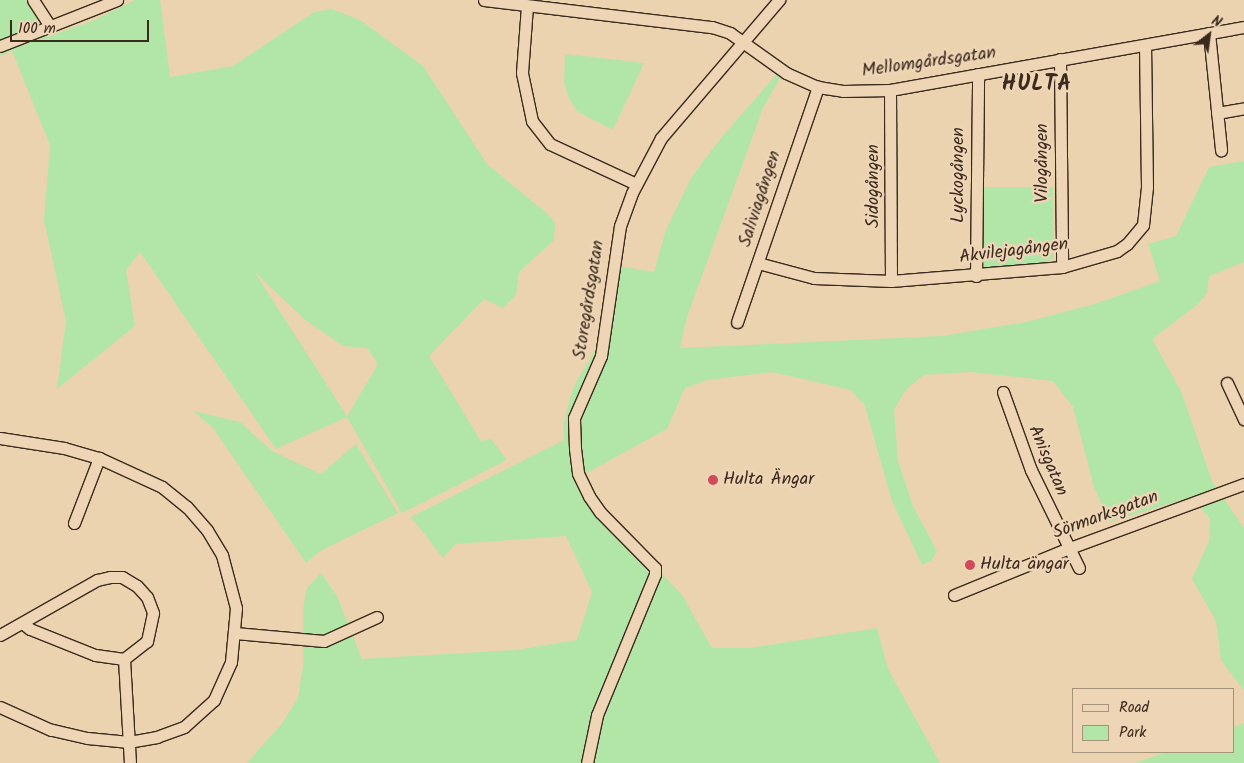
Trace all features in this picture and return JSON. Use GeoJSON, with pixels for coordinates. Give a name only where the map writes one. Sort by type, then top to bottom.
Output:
{"type":"FeatureCollection","features":[{"type":"Feature","properties":{"kind":"street"},"geometry":{"type":"LineString","coordinates":[[33,0],[50,26]]}},
{"type":"Feature","properties":{"kind":"street"},"geometry":{"type":"LineString","coordinates":[[0,46],[117,0]]}},
{"type":"Feature","properties":{"kind":"street","name":"Mellomgårdsgatan"},"geometry":{"type":"LineString","coordinates":[[484,0],[712,27],[730,33],[786,73],[818,87],[843,91],[890,90],[1244,27]]}},
{"type":"Feature","properties":{"kind":"street","name":"Storegårdsgatan"},"geometry":{"type":"LineString","coordinates":[[587,763],[597,715],[655,574],[655,568],[600,512],[589,496],[578,473],[575,448],[574,418],[601,356],[620,226],[636,184],[672,124],[744,44],[780,0]]}},
{"type":"Feature","properties":{"kind":"street"},"geometry":{"type":"LineString","coordinates":[[527,6],[522,73],[532,121],[550,144],[636,184]]}},
{"type":"Feature","properties":{"kind":"street"},"geometry":{"type":"LineString","coordinates":[[1209,33],[1221,150]]}},
{"type":"Feature","properties":{"kind":"street","name":"Akvilejagången"},"geometry":{"type":"LineString","coordinates":[[758,263],[814,278],[891,281],[976,276],[1062,267],[1118,251],[1141,230],[1147,187],[1145,45]]}},
{"type":"Feature","properties":{"kind":"street","name":"Vilogången"},"geometry":{"type":"LineString","coordinates":[[1060,59],[1062,267]]}},
{"type":"Feature","properties":{"kind":"street","name":"Lyckogången"},"geometry":{"type":"LineString","coordinates":[[976,276],[978,74]]}},
{"type":"Feature","properties":{"kind":"street","name":"Saliviagången"},"geometry":{"type":"LineString","coordinates":[[737,322],[776,204],[818,87]]}},
{"type":"Feature","properties":{"kind":"street","name":"Sidogången"},"geometry":{"type":"LineString","coordinates":[[890,90],[891,281]]}},
{"type":"Feature","properties":{"kind":"street"},"geometry":{"type":"LineString","coordinates":[[1217,113],[1244,108]]}},
{"type":"Feature","properties":{"kind":"street"},"geometry":{"type":"LineString","coordinates":[[1227,383],[1244,419]]}},
{"type":"Feature","properties":{"kind":"street","name":"Anisgatan"},"geometry":{"type":"LineString","coordinates":[[1003,392],[1031,470],[1067,549],[1079,568]]}},
{"type":"Feature","properties":{"kind":"street"},"geometry":{"type":"LineString","coordinates":[[0,438],[64,448],[99,458],[162,487],[187,507],[207,530],[232,584],[235,634],[231,662],[214,700],[184,727],[156,738],[129,742],[87,738],[50,730],[0,707]]}},
{"type":"Feature","properties":{"kind":"street"},"geometry":{"type":"LineString","coordinates":[[74,523],[99,458]]}},
{"type":"Feature","properties":{"kind":"street","name":"Sörmarksgatan"},"geometry":{"type":"LineString","coordinates":[[954,595],[1067,549],[1244,484]]}},
{"type":"Feature","properties":{"kind":"street"},"geometry":{"type":"LineString","coordinates":[[0,635],[97,580],[122,577],[147,598],[153,613],[147,641],[124,659],[95,655],[30,629],[22,623]]}},
{"type":"Feature","properties":{"kind":"street"},"geometry":{"type":"LineString","coordinates":[[235,634],[324,641],[377,617]]}},
{"type":"Feature","properties":{"kind":"street"},"geometry":{"type":"LineString","coordinates":[[124,659],[130,763]]}},
{"type":"Feature","properties":{"kind":"green space"},"geometry":{"type":"Polygon","coordinates":[[[0,0],[26,0],[47,37],[92,21],[135,0],[160,0],[170,77],[233,66],[314,12],[332,9],[360,20],[423,66],[487,164],[549,215],[555,223],[554,240],[519,272],[516,295],[503,308],[484,299],[429,356],[481,441],[491,439],[507,460],[402,513],[347,417],[276,449],[140,252],[126,270],[135,326],[57,389],[66,321],[44,220],[50,145],[12,51],[0,56],[0,0]],[[254,271],[347,416],[378,364],[367,348],[343,346],[304,319],[254,271]]]}},
{"type":"Feature","properties":{"kind":"green space"},"geometry":{"type":"Polygon","coordinates":[[[565,54],[644,63],[613,130],[578,112],[569,99],[564,82],[565,54]]]}},
{"type":"Feature","properties":{"kind":"green space"},"geometry":{"type":"Polygon","coordinates":[[[776,75],[780,78],[763,108],[687,317],[680,348],[942,336],[1026,322],[1098,303],[1160,281],[1148,244],[1176,236],[1209,167],[1244,161],[1244,262],[1209,276],[1207,293],[1197,305],[1152,339],[1181,391],[1212,481],[1244,528],[1244,691],[1221,660],[1216,621],[1192,579],[1209,541],[1210,519],[1191,497],[1110,522],[1094,487],[1073,407],[1053,381],[970,372],[923,375],[905,391],[894,410],[898,461],[913,506],[937,551],[931,561],[922,565],[892,501],[865,406],[851,390],[772,372],[708,380],[685,388],[667,429],[583,475],[621,531],[682,595],[712,648],[749,648],[877,628],[888,669],[940,763],[247,763],[283,722],[298,698],[303,666],[303,609],[307,588],[321,573],[337,596],[362,659],[516,650],[577,640],[592,592],[566,536],[456,544],[443,558],[411,517],[564,440],[563,426],[570,398],[576,382],[595,351],[616,292],[619,266],[654,272],[666,230],[691,178],[720,139],[776,75]]]}},
{"type":"Feature","properties":{"kind":"green space"},"geometry":{"type":"Polygon","coordinates":[[[981,187],[1053,187],[1054,257],[1048,263],[980,271],[981,187]]]}},
{"type":"Feature","properties":{"kind":"green space"},"geometry":{"type":"Polygon","coordinates":[[[193,411],[240,422],[272,451],[321,474],[356,444],[398,513],[320,551],[306,563],[213,428],[193,411]]]}},
{"type":"Feature","properties":{"kind":"green space"},"geometry":{"type":"Polygon","coordinates":[[[1244,723],[1244,763],[1135,763],[1163,753],[1234,753],[1234,727],[1244,723]]]}},
{"type":"Feature","properties":{"kind":"place","name":"Hulta Ängar"},"geometry":{"type":"Point","coordinates":[713,480]}},
{"type":"Feature","properties":{"kind":"place","name":"Hulta ängar"},"geometry":{"type":"Point","coordinates":[970,565]}},
{"type":"Feature","properties":{"kind":"district","name":"HULTA"},"geometry":{"type":"Point","coordinates":[1037,85]}}]}
